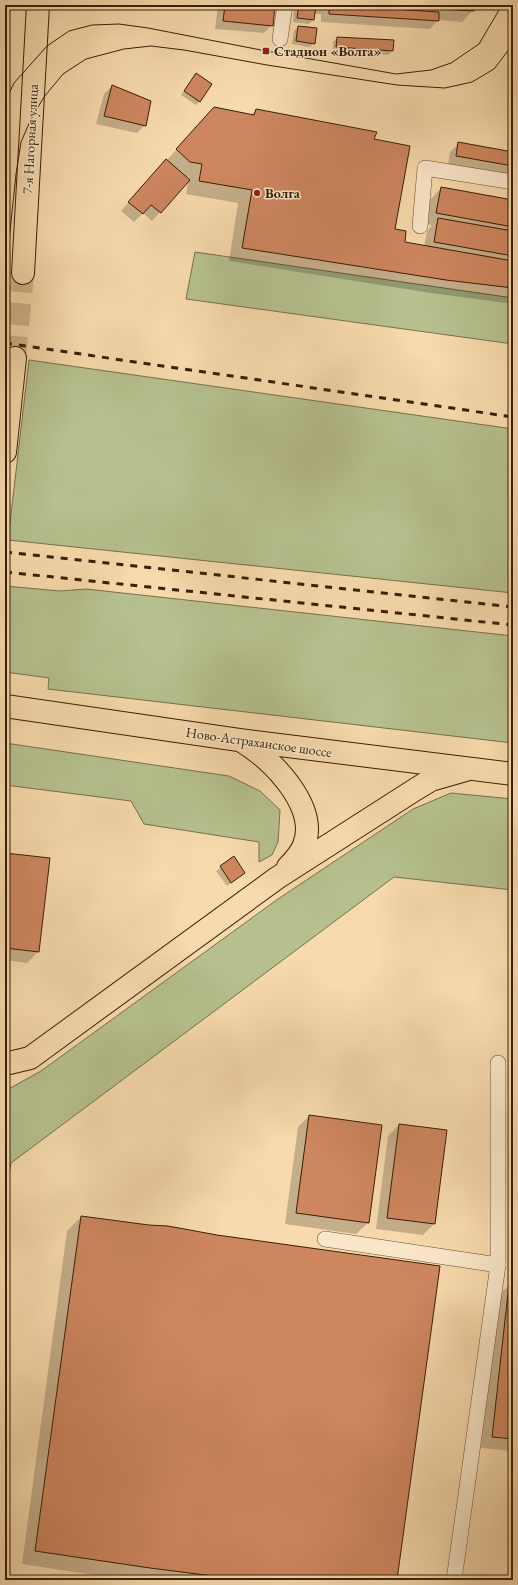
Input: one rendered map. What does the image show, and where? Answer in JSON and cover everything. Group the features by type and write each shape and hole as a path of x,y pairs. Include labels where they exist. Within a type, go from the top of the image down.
{"main road":[{"name":"7-я Нагорная улица","path":"23,273 38,5"},
{"path":"5,452 15,358"},
{"name":"Ново-Астраханское шоссе","path":"5,706 239,740 513,774"},
{"path":"239,740 254,749 276,768 291,787 306,817 307,831 304,845 294,861 277,878"},
{"path":"5,1064 30,1058 277,878 430,780 469,769"}],"lane":[{"path":"280,39 285,5"},
{"path":"420,226 424,168 513,182"},
{"path":"454,1580 498,1265 498,1063"},
{"path":"325,1239 498,1265"}],"green space":[{"path":"195,252 513,298 513,344 186,299"},
{"path":"29,360 513,429 513,593 8,540"},
{"path":"5,586 60,591 86,589 513,636 513,743 48,689 49,678 5,672"},
{"path":"5,743 229,776 260,791 280,810 278,842 272,855 259,862 259,842 144,824 131,801 5,785"},
{"path":"451,793 513,799 513,890 394,877 11,1163 5,1197 5,1091 41,1071 278,899 413,809"}],"building":[{"path":"225,5 275,5 273,26 223,21"},
{"path":"299,5 316,5 314,20 297,18"},
{"path":"329,5 439,12 439,21 329,14"},
{"path":"371,5 474,5 474,11"},
{"path":"298,26 317,28 315,44 296,41"},
{"path":"337,37 394,40 393,51 336,47"},
{"path":"196,73 212,84 200,102 184,91"},
{"path":"112,85 151,101 146,126 104,116"},
{"path":"214,107 254,115 256,109 377,132 374,139 410,146 395,229 406,231 405,242 513,261 513,288 446,280 242,248 252,190 199,181 202,164 190,162 176,149"},
{"path":"458,142 513,152 513,166 456,156"},
{"path":"166,159 190,180 161,213 151,205 143,214 128,202"},
{"path":"441,187 513,200 513,227 436,213"},
{"path":"438,218 513,231 513,256 434,242"},
{"path":"5,853 50,858 39,952 5,948"},
{"path":"234,856 245,873 231,883 220,866"},
{"path":"309,1115 382,1125 369,1223 296,1213"},
{"path":"399,1124 447,1130 435,1224 387,1218"},
{"path":"81,1216 168,1226 217,1235 440,1266 397,1580 245,1580 35,1551"},
{"path":"509,1284 513,1284 513,1439 492,1437"}],"tunnel":[{"path":"15,358 23,273"}],"tram line":[{"path":"5,102 14,83 47,46 69,31 92,25 119,24 148,28 396,74 431,70 451,63 479,44 502,5"},
{"path":"6,270 16,174 21,142 31,119 44,97 63,74 86,59 124,49 151,46 184,50 267,65 397,85 445,88 472,82 494,69 513,44"}],"railway":[{"path":"5,343 513,417"},
{"path":"5,552 513,607"},
{"path":"5,572 513,625"}],"place":[{"name":"Стадион «Волга»","path":"266,51"},
{"name":"Волга","path":"257,193"}]}
